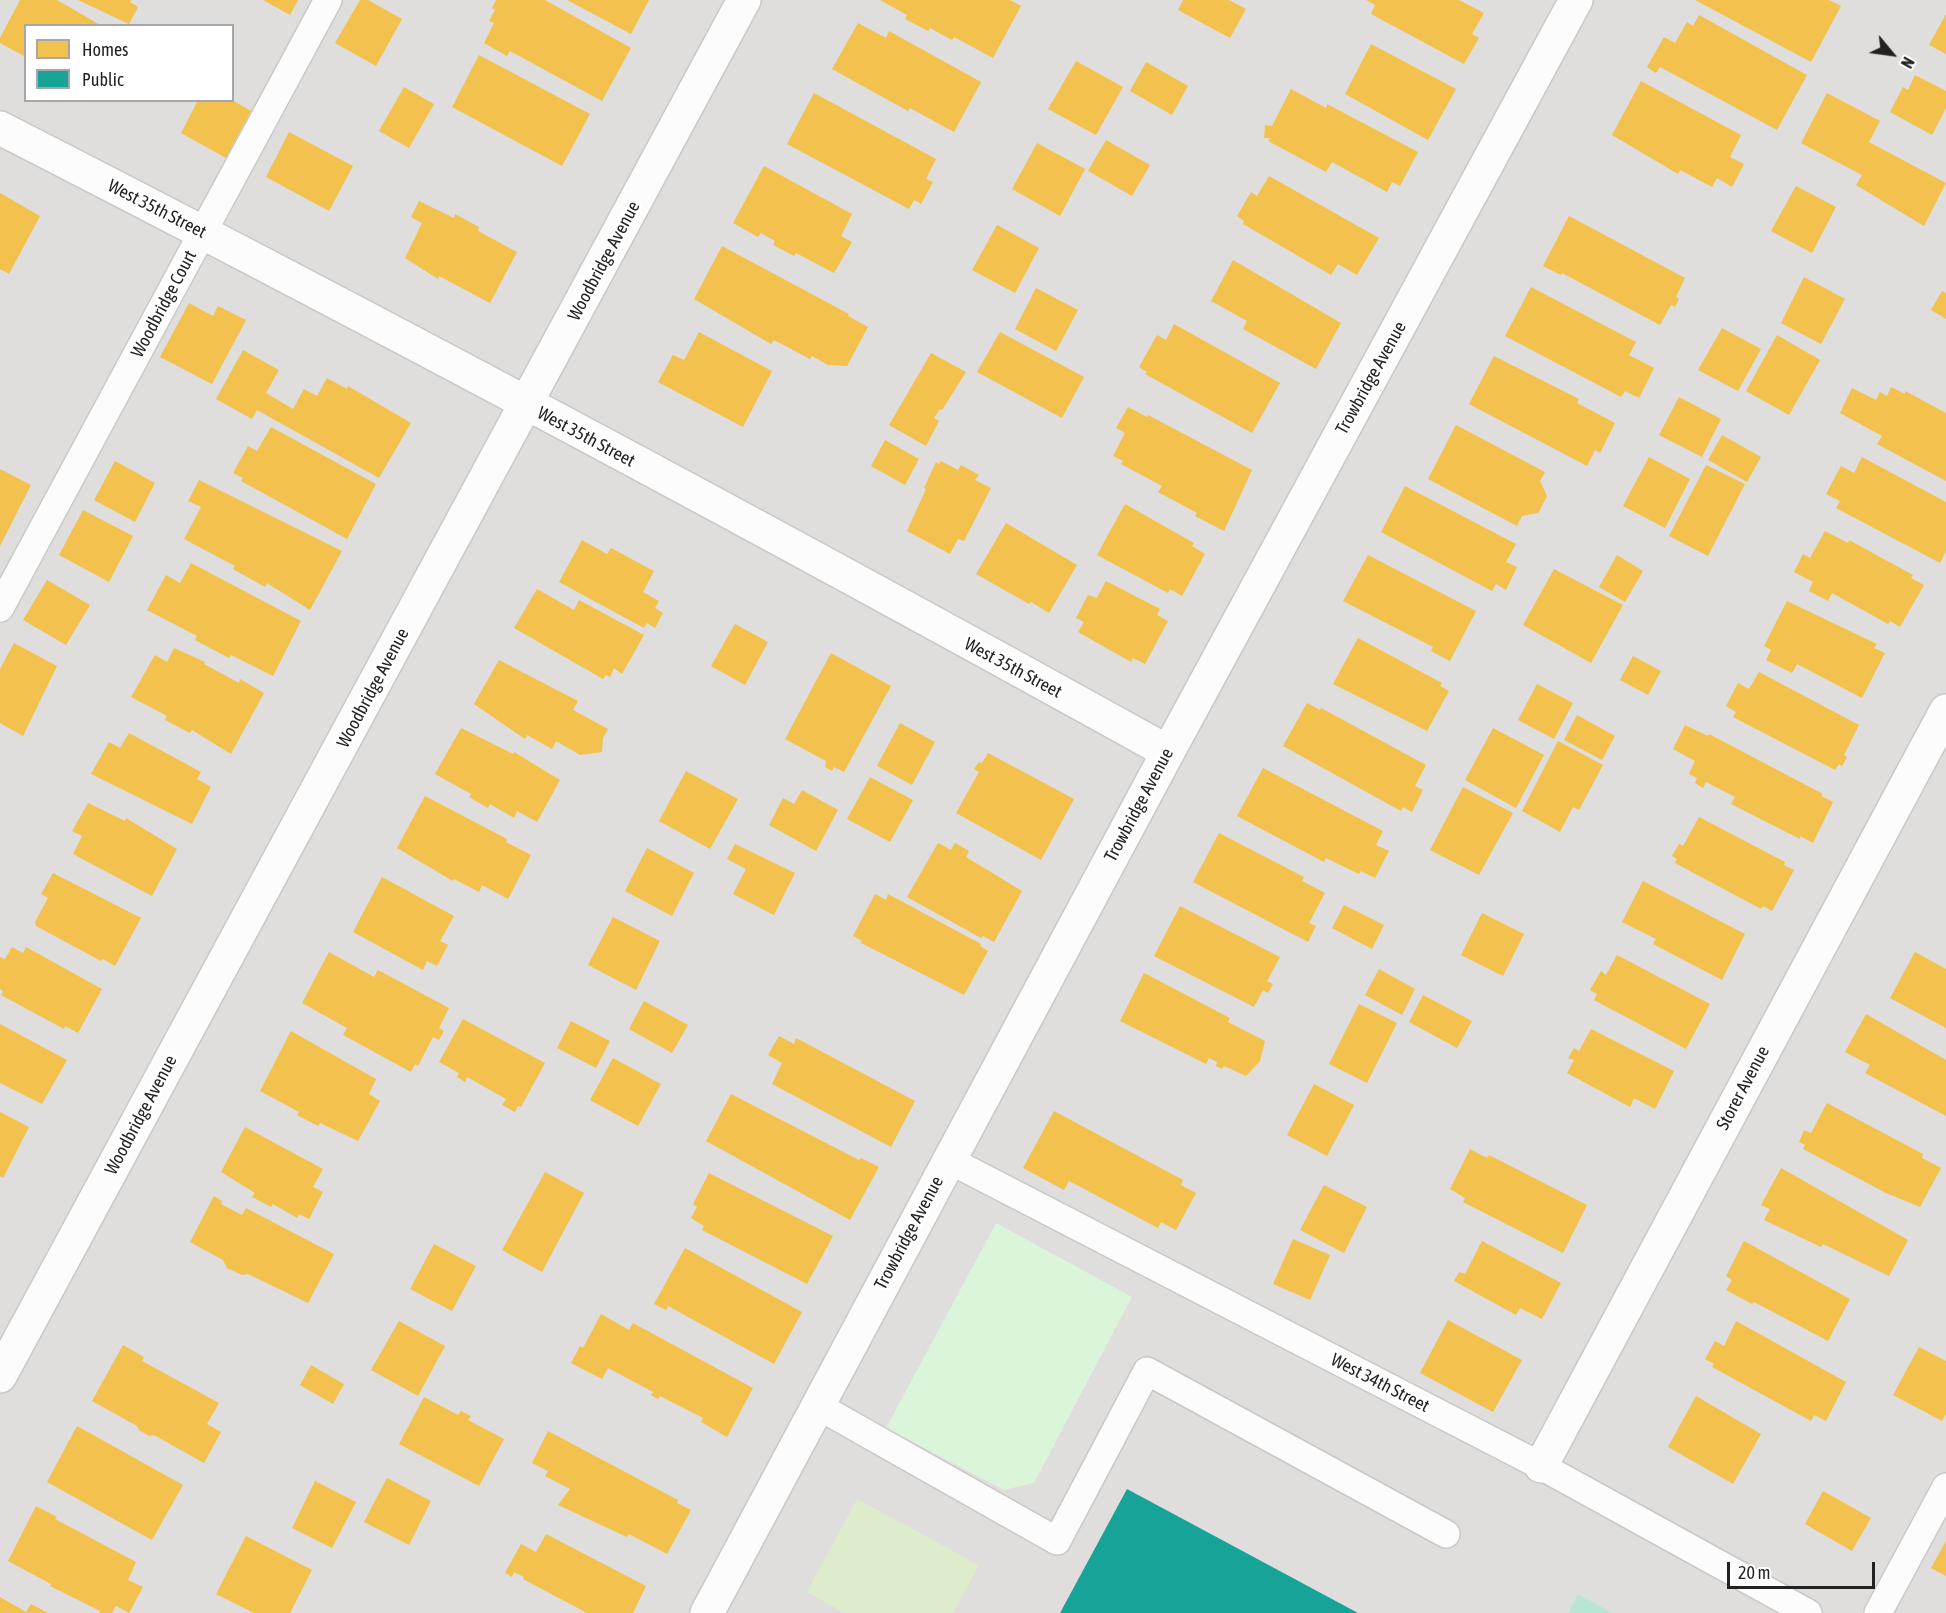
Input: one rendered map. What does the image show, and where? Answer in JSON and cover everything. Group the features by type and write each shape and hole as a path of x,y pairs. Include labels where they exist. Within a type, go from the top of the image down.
{"street":[{"name":"Woodbridge Avenue","path":"0,1376 744,0"},
{"name":"Trowbridge Avenue","path":"707,1613 1168,752 1576,0"},
{"name":"West 35th Street","path":"0,128 527,404 1168,752"},
{"name":"Storer Avenue","path":"1540,1466 1946,711"}],"lane":[{"name":"Woodbridge Court","path":"0,608 328,0"},
{"name":"West 34th Street","path":"949,1160 1540,1466 1808,1613"},
{"path":"818,1406 1056,1541 1147,1371 1446,1534"},
{"path":"1878,1613 1946,1487"}],"shaded area":[{"path":"0,0 1946,0 1946,1613 0,1613"}],"green space":[{"path":"996,1223 1132,1297 1034,1483 1004,1490 886,1428"},
{"path":"857,1499 979,1565 953,1613 845,1613 807,1592"},
{"path":"1578,1594 1612,1613 1568,1613"}],"building: Homes":[{"path":"20,0 57,0 99,24 24,24 24,56 0,43 0,38"},
{"path":"78,0 131,0 130,2 138,7 129,24"},
{"path":"263,0 298,0 290,15"},
{"path":"360,0 368,0 402,19 376,66 335,43"},
{"path":"496,0 545,0 631,48 602,101 510,51 507,56 484,43 494,23 489,21 495,10 492,8"},
{"path":"567,0 649,0 631,34"},
{"path":"880,0 1010,0 1021,6 993,58 954,37 952,40 930,28 928,31 905,19 907,15"},
{"path":"1183,0 1229,0 1246,9 1230,38 1178,10"},
{"path":"1366,0 1459,0 1484,13 1472,34 1479,38 1464,64 1371,14 1375,5"},
{"path":"1695,0 1829,0 1841,6 1811,62"},
{"path":"1946,14 1946,54 1929,45"},
{"path":"1699,15 1807,75 1777,130 1660,67 1656,73 1647,67 1664,37 1675,43 1687,22 1693,26"},
{"path":"858,23 886,38 889,31 981,82 954,132 910,108 908,111 832,69"},
{"path":"1371,44 1456,89 1428,140 1345,94"},
{"path":"479,55 590,114 562,166 452,107"},
{"path":"1076,61 1123,87 1096,135 1048,109"},
{"path":"1146,62 1188,86 1172,115 1130,91"},
{"path":"1915,75 1946,91 1946,108 1932,135 1890,112 1903,87 1908,90"},
{"path":"1641,81 1741,135 1730,157 1744,164 1732,187 1717,178 1712,187 1680,170 1678,174 1612,135"},
{"path":"404,87 434,104 409,148 379,131"},
{"path":"1291,89 1326,108 1327,104 1418,152 1400,186 1392,182 1387,192 1332,162 1326,172 1268,141 1270,138 1264,138 1265,125 1272,126"},
{"path":"814,93 936,159 926,179 933,182 921,204 914,200 909,209 787,144"},
{"path":"1827,93 1880,121 1869,142 1946,183 1924,226 1856,185 1862,175 1801,143"},
{"path":"234,101 251,111 226,158 181,133 197,102"},
{"path":"289,132 353,166 329,211 266,177"},
{"path":"1106,140 1150,165 1132,196 1088,171"},
{"path":"1037,143 1085,169 1060,216 1012,189"},
{"path":"764,166 852,214 841,236 852,242 834,273 796,253 794,256 773,245 775,241 761,233 758,237 733,223"},
{"path":"1269,176 1379,238 1357,275 1338,264 1331,275 1243,224 1244,221 1237,216 1251,192 1257,196"},
{"path":"1796,186 1836,207 1812,253 1771,231"},
{"path":"0,193 40,216 9,274 0,269"},
{"path":"419,201 454,218 455,214 479,227 478,231 517,252 490,303 439,276 438,279 405,258 422,223 411,217"},
{"path":"1569,216 1685,278 1676,297 1679,299 1675,307 1671,305 1660,325 1562,273 1561,275 1543,266"},
{"path":"997,225 1039,248 1015,293 972,270"},
{"path":"722,246 849,314 848,316 868,327 847,366 828,365 812,356 810,359 774,340 771,344 694,299"},
{"path":"1233,260 1341,323 1316,369 1243,329 1247,321 1211,301"},
{"path":"1804,277 1845,299 1821,344 1781,323"},
{"path":"1531,287 1636,342 1629,355 1654,368 1639,398 1625,391 1621,397 1505,336"},
{"path":"1036,288 1078,310 1056,351 1015,329"},
{"path":"1942,291 1946,293 1946,319 1931,310"},
{"path":"189,303 213,316 218,306 246,320 212,384 160,357"},
{"path":"1174,324 1280,383 1252,433 1145,374 1147,372 1139,367 1157,335 1166,340"},
{"path":"1722,328 1761,349 1738,391 1698,370"},
{"path":"699,332 772,371 743,427 658,382 673,355 684,360"},
{"path":"1000,332 1084,377 1062,418 977,372"},
{"path":"1777,335 1820,360 1789,415 1746,391"},
{"path":"243,350 279,370 266,393 293,409 304,389 317,396 327,378 347,389 348,386 411,423 379,478 257,410 252,419 216,399"},
{"path":"931,353 966,372 942,410 940,409 934,418 939,421 926,446 889,425"},
{"path":"1494,356 1579,399 1577,403 1615,423 1600,453 1595,450 1587,466 1469,404"},
{"path":"1891,387 1905,394 1905,391 1946,413 1946,481 1877,444 1882,436 1840,413 1852,388 1876,400 1880,392 1887,396"},
{"path":"1679,397 1721,419 1702,457 1659,435"},
{"path":"1128,407 1147,417 1148,415 1252,470 1224,531 1195,516 1197,513 1158,492 1162,486 1121,464 1123,461 1113,456 1125,433 1116,428"},
{"path":"1456,425 1545,472 1540,481 1547,496 1538,513 1522,516 1517,526 1428,479"},
{"path":"271,427 376,484 347,539 241,481 243,478 233,473 248,446 257,451"},
{"path":"1722,435 1761,457 1747,482 1708,460"},
{"path":"885,440 919,459 905,485 871,466"},
{"path":"1649,457 1690,479 1665,528 1623,506"},
{"path":"1862,457 1946,502 1946,551 1940,563 1836,508 1840,501 1826,494 1841,466 1854,473"},
{"path":"115,461 155,483 135,522 94,500"},
{"path":"941,461 958,470 961,465 979,475 975,480 991,488 964,541 958,539 950,554 907,531 936,462 939,464"},
{"path":"1706,465 1745,484 1708,556 1669,536"},
{"path":"0,469 31,485 0,546"},
{"path":"199,480 342,551 310,610 267,583 265,587 233,569 235,566 184,539 201,507 188,501"},
{"path":"1405,486 1516,544 1506,562 1517,567 1506,590 1496,584 1492,591 1381,532"},
{"path":"1125,504 1194,543 1192,546 1205,554 1182,596 1170,589 1168,593 1097,555"},
{"path":"83,510 133,536 109,582 59,555"},
{"path":"1006,523 1077,565 1049,613 976,574"},
{"path":"1825,531 1848,543 1849,540 1913,575 1911,578 1924,585 1900,627 1890,621 1888,624 1832,593 1828,601 1809,591 1813,582 1794,572 1803,554 1810,558"},
{"path":"582,540 607,554 611,548 654,571 643,592 659,601 655,608 663,613 655,628 647,623 644,628 559,582"},
{"path":"1368,555 1476,611 1450,661 1431,651 1433,647 1343,601"},
{"path":"1617,555 1643,571 1625,602 1599,587"},
{"path":"191,563 301,621 273,676 231,655 229,658 195,640 197,636 147,610 166,575 180,583"},
{"path":"1554,569 1623,605 1591,663 1523,625"},
{"path":"47,580 90,605 66,645 23,620"},
{"path":"1106,581 1160,609 1157,615 1168,621 1145,664 1133,658 1131,662 1078,632 1084,622 1076,618 1088,595 1097,598"},
{"path":"537,589 574,610 579,600 644,635 622,674 614,668 610,677 606,675 603,679 514,628"},
{"path":"1787,601 1877,644 1874,648 1885,653 1862,698 1797,664 1792,673 1766,660 1771,650 1764,646"},
{"path":"735,624 768,642 745,685 711,666"},
{"path":"1358,638 1442,683 1440,686 1449,691 1427,731 1333,684"},
{"path":"14,643 57,666 23,736 0,723 0,669"},
{"path":"174,648 205,662 204,664 239,683 240,679 264,693 231,754 192,730 190,733 165,720 167,716 131,697 155,655 167,662"},
{"path":"831,653 891,686 844,772 834,767 832,771 825,767 826,761 785,739"},
{"path":"1633,656 1661,671 1648,695 1620,680"},
{"path":"499,660 578,701 573,710 608,729 603,738 602,752 580,755 556,741 552,749 527,735 525,739 474,704"},
{"path":"1759,672 1859,725 1844,755 1847,757 1842,766 1839,764 1835,770 1733,717 1736,712 1726,706 1738,683 1749,689"},
{"path":"1537,684 1573,703 1554,739 1518,720"},
{"path":"1307,703 1320,710 1321,708 1426,765 1415,786 1423,790 1412,812 1403,807 1401,811 1283,746"},
{"path":"1577,715 1615,736 1602,760 1564,740"},
{"path":"900,723 935,742 912,785 877,766"},
{"path":"1685,725 1708,736 1709,734 1823,794 1821,796 1833,802 1813,843 1800,836 1800,839 1731,804 1735,797 1706,782 1703,788 1695,783 1697,778 1689,774 1695,761 1673,749"},
{"path":"461,728 513,754 514,752 560,780 537,822 517,811 514,818 490,804 488,808 469,797 471,794 435,774"},
{"path":"1493,728 1544,755 1516,808 1465,780"},
{"path":"129,733 201,772 197,779 211,787 192,824 91,774 109,742 120,748"},
{"path":"1558,741 1603,765 1579,810 1573,807 1560,832 1522,811"},
{"path":"988,753 1074,799 1041,860 956,813 979,772 974,769 979,762 982,763"},
{"path":"1263,768 1383,831 1376,845 1389,851 1375,878 1361,871 1359,874 1326,858 1324,862 1237,816"},
{"path":"686,771 738,799 710,849 659,821"},
{"path":"870,777 913,800 890,842 847,819"},
{"path":"1463,787 1513,813 1479,875 1430,850"},
{"path":"802,790 838,810 816,851 769,825 783,798 794,804"},
{"path":"425,796 507,839 506,842 531,855 508,899 482,885 479,892 454,879 453,881 397,848"},
{"path":"88,803 125,821 126,818 177,849 152,896 73,854 82,836 72,831"},
{"path":"1699,817 1785,862 1784,865 1794,870 1772,911 1763,906 1761,909 1675,863 1677,859 1672,856 1679,844 1683,846"},
{"path":"1219,833 1304,877 1302,881 1325,893 1309,923 1316,926 1308,942 1193,882"},
{"path":"938,843 951,850 955,843 969,851 966,857 1022,891 994,942 983,936 981,938 907,897"},
{"path":"735,844 795,873 774,915 733,894 746,869 727,859"},
{"path":"647,848 694,873 672,916 625,891"},
{"path":"53,873 141,918 115,966 103,959 101,961 36,926 35,922 48,898 41,894"},
{"path":"382,877 454,916 440,941 448,945 437,966 427,961 423,970 353,932"},
{"path":"1643,881 1745,934 1722,980 1653,944 1656,939 1622,922"},
{"path":"875,894 886,900 888,894 981,944 980,946 988,951 964,995 861,943 862,941 853,936"},
{"path":"1344,905 1384,925 1372,949 1332,928"},
{"path":"1180,906 1280,957 1267,981 1273,984 1268,993 1263,990 1254,1007 1154,956"},
{"path":"1482,913 1524,934 1503,976 1461,955"},
{"path":"613,917 660,941 636,990 588,965"},
{"path":"12,947 23,953 26,947 102,989 78,1033 65,1026 64,1029 1,995 3,991 0,989 0,957 5,959"},
{"path":"329,952 374,977 378,970 449,1008 439,1028 444,1031 439,1040 433,1037 418,1066 415,1064 411,1072 343,1035 347,1028 302,1003"},
{"path":"1915,952 1946,969 1946,1028 1890,998"},
{"path":"1617,955 1710,1004 1686,1049 1594,1000 1597,994 1590,990 1601,971 1606,975"},
{"path":"1379,969 1415,989 1402,1015 1365,995"},
{"path":"1144,973 1230,1018 1228,1022 1265,1041 1260,1061 1246,1076 1224,1066 1222,1069 1216,1066 1217,1062 1209,1058 1206,1064 1120,1021"},
{"path":"1423,995 1472,1021 1457,1048 1409,1022"},
{"path":"644,1001 688,1025 672,1053 629,1029"},
{"path":"1359,1004 1397,1023 1367,1083 1329,1064"},
{"path":"1866,1014 1946,1060 1946,1116 1865,1073 1870,1065 1845,1052"},
{"path":"463,1019 545,1063 521,1107 518,1106 515,1112 502,1105 506,1099 467,1077 465,1082 457,1077 459,1073 439,1062"},
{"path":"571,1021 610,1041 596,1068 557,1048"},
{"path":"0,1024 67,1060 42,1104 0,1083"},
{"path":"1591,1029 1674,1071 1655,1109 1634,1098 1630,1107 1567,1073 1574,1060 1568,1058 1574,1048 1579,1051"},
{"path":"291,1031 376,1079 369,1094 380,1101 358,1141 320,1123 318,1126 297,1115 299,1112 260,1091"},
{"path":"779,1036 794,1044 796,1038 915,1101 891,1147 772,1084 782,1063 768,1055"},
{"path":"613,1058 661,1084 638,1126 590,1100"},
{"path":"1314,1084 1354,1105 1327,1156 1287,1135"},
{"path":"731,1094 859,1160 861,1158 879,1167 850,1220 706,1141"},
{"path":"1827,1103 1923,1154 1922,1158 1941,1168 1920,1207 1886,1193 1803,1149 1805,1145 1799,1142 1804,1130 1811,1133"},
{"path":"1054,1111 1183,1180 1181,1185 1196,1193 1176,1230 1161,1222 1158,1228 1069,1181 1064,1190 1023,1168"},
{"path":"0,1112 29,1127 3,1178 0,1176"},
{"path":"245,1127 323,1169 313,1187 323,1192 309,1219 299,1214 297,1218 273,1204 271,1207 252,1197 255,1193 221,1172"},
{"path":"1470,1149 1487,1158 1489,1155 1587,1205 1563,1253 1463,1202 1465,1198 1450,1189"},
{"path":"1781,1168 1908,1240 1889,1276 1823,1244 1821,1247 1764,1220 1770,1209 1761,1205"},
{"path":"545,1172 584,1193 542,1272 502,1250"},
{"path":"709,1173 833,1236 807,1284 702,1230 704,1226 691,1218 697,1207 693,1204"},
{"path":"1324,1185 1367,1207 1344,1253 1300,1230"},
{"path":"214,1196 222,1201 221,1204 242,1215 246,1208 334,1254 308,1303 248,1274 242,1275 227,1268 223,1260 190,1242"},
{"path":"1293,1239 1330,1255 1310,1300 1273,1284"},
{"path":"1482,1241 1561,1283 1542,1319 1520,1308 1516,1315 1454,1281 1459,1272 1465,1274"},
{"path":"1744,1241 1850,1299 1828,1341 1726,1290 1732,1280 1726,1276"},
{"path":"434,1244 476,1266 452,1311 410,1289"},
{"path":"685,1248 802,1312 774,1364 668,1306 666,1310 654,1304"},
{"path":"601,1314 629,1330 633,1323 753,1388 727,1437 701,1422 703,1418 660,1396 658,1399 651,1395 653,1392 608,1368 602,1379 571,1363 580,1346 583,1348"},
{"path":"1448,1320 1522,1360 1493,1412 1420,1373"},
{"path":"399,1321 445,1346 418,1396 371,1370"},
{"path":"1736,1321 1846,1382 1826,1421 1814,1415 1811,1421 1712,1367 1714,1364 1705,1359 1715,1341 1724,1346"},
{"path":"123,1345 144,1357 142,1361 219,1403 207,1424 221,1432 204,1463 154,1435 149,1436 137,1426 92,1401"},
{"path":"1919,1347 1946,1361 1946,1414 1942,1421 1893,1395"},
{"path":"311,1365 344,1384 333,1404 300,1385"},
{"path":"1696,1396 1761,1434 1733,1484 1668,1447"},
{"path":"424,1397 458,1415 461,1411 471,1416 468,1420 504,1439 479,1486 399,1444"},
{"path":"77,1426 183,1485 152,1540 47,1482"},
{"path":"548,1431 678,1500 677,1503 691,1510 667,1554 629,1534 627,1537 558,1505 570,1489 545,1476 548,1471 532,1463"},
{"path":"387,1478 431,1501 409,1545 364,1522"},
{"path":"315,1481 356,1502 332,1548 292,1528"},
{"path":"1823,1491 1871,1518 1852,1551 1805,1524"},
{"path":"36,1506 57,1517 55,1519 136,1562 128,1580 143,1587 129,1613 116,1606 112,1613 99,1613 100,1611 50,1586 51,1584 8,1561"},
{"path":"546,1534 646,1586 633,1613 587,1613 514,1572 512,1577 505,1573 521,1544 536,1552"},
{"path":"246,1536 312,1570 290,1613 254,1613 216,1594"},
{"path":"1946,1541 1946,1576 1931,1568"},
{"path":"0,1597 26,1612 31,1604 48,1613 0,1613"}],"building: Public":[{"path":"1127,1489 1358,1613 1060,1613"}]}
